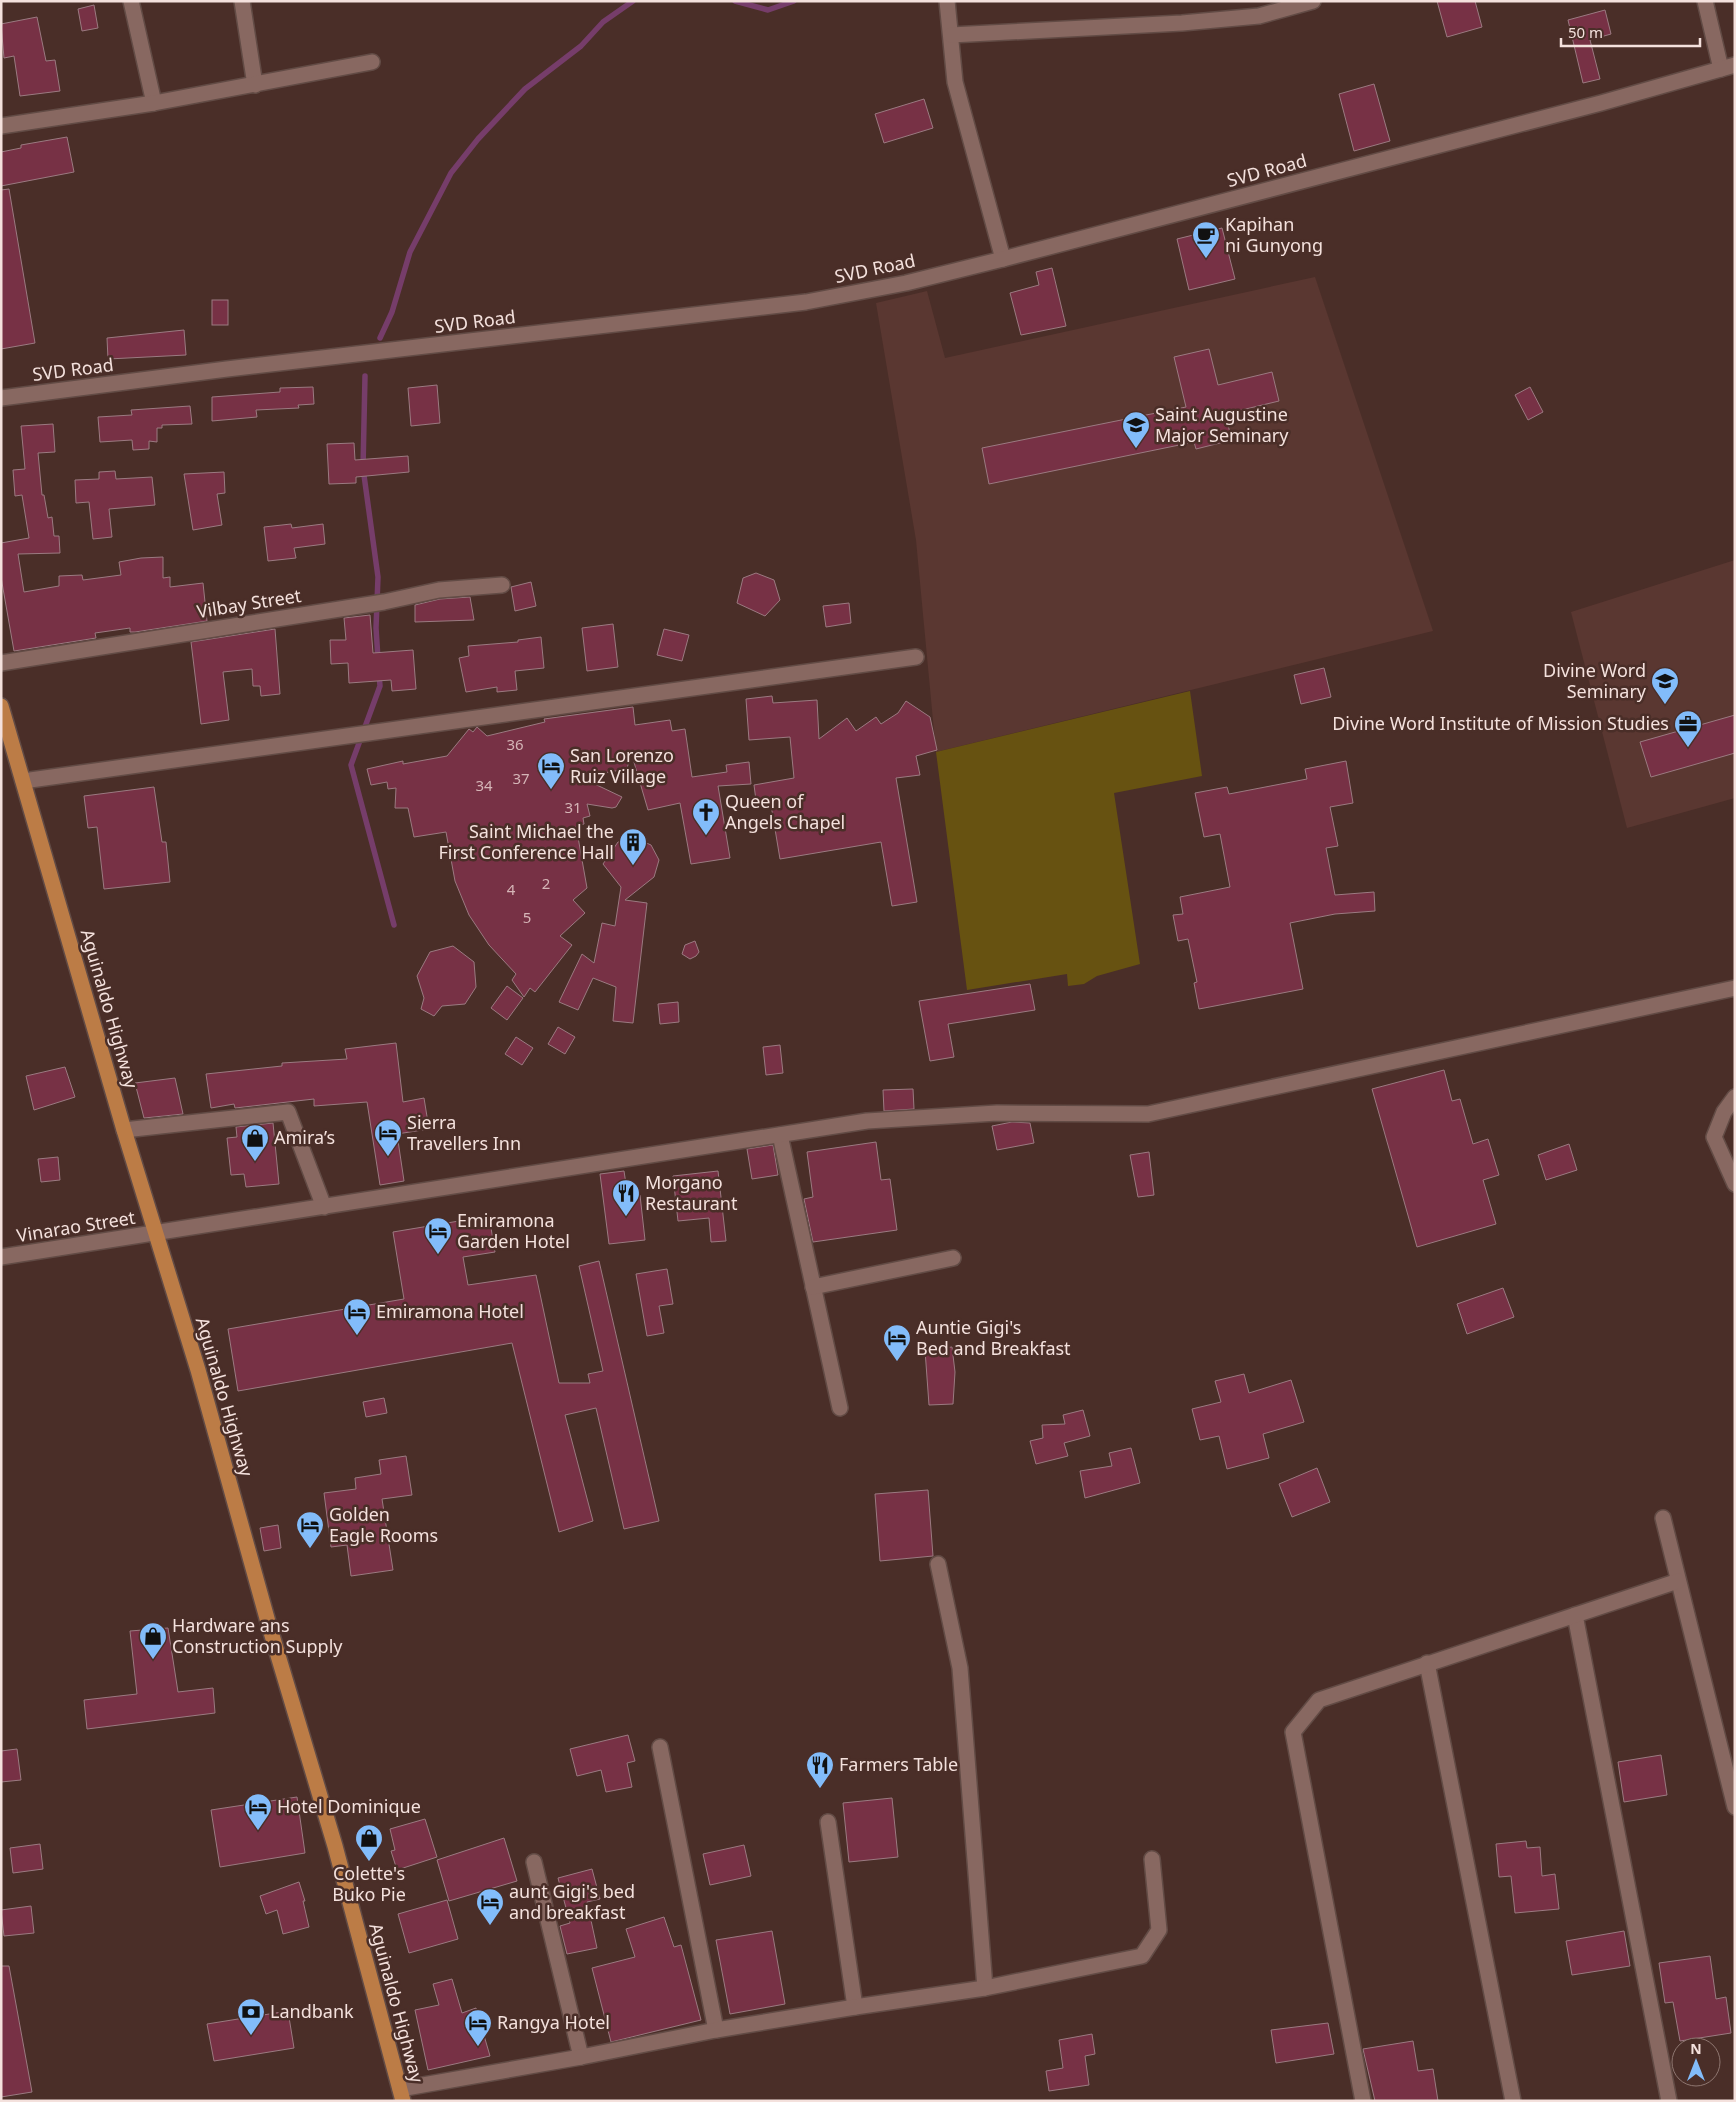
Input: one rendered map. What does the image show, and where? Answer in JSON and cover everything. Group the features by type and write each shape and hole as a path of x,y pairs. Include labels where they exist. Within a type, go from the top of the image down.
{"main road":[{"name":"Aguinaldo Highway","path":"1,706 124,1130 198,1370 268,1622 335,1846 401,2095"}],"street":[{"path":"131,1 154,103"},
{"path":"242,1 255,85"},
{"path":"947,1 955,82 1003,259"},
{"path":"951,35 1182,23 1259,16 1313,1"},
{"path":"1705,1 1728,67"},
{"path":"1,126 154,103 372,62"},
{"name":"SVD Road","path":"1,398 227,369 806,302 906,283 1601,103 1728,67"},
{"name":"Vilbay Street","path":"1,663 384,602 439,590 502,585"},
{"path":"24,780 916,657"},
{"name":"Vinarao Street","path":"1,1257 867,1121 997,1113 1148,1114 1735,988"},
{"path":"1735,1097 1724,1112 1714,1137 1735,1184"},
{"path":"124,1130 288,1112 324,1207"},
{"path":"780,1135 840,1408"},
{"path":"813,1287 953,1258"},
{"path":"1663,1518 1735,1807"},
{"path":"938,1564 960,1668 985,1988"},
{"path":"1363,2101 1293,1732 1319,1700 1678,1580"},
{"path":"1575,1615 1669,2101"},
{"path":"1427,1663 1513,2101"},
{"path":"660,1747 716,2030"},
{"path":"828,1822 855,2007"},
{"path":"401,2095 716,2030 985,1988 1142,1956 1159,1930 1152,1859"},
{"path":"534,1862 581,2057"}],"shaded area":[{"name":"Saint Augustine Major Seminary","path":"1315,277 1433,631 936,752 916,540 876,303 927,291 945,358"},
{"name":"Divine Word Seminary","path":"1735,560 1735,798 1627,828 1571,612"},
{"path":"1190,691 1202,776 1114,793 1140,964 1097,976 1084,984 1068,986 1067,974 967,990 936,752"}],"building":[{"path":"1437,1 1475,1 1482,27 1447,37"},
{"path":"94,5 98,28 82,31 78,9"},
{"path":"1605,10 1611,34 1590,40 1600,79 1583,83 1568,20"},
{"path":"37,17 46,61 55,60 60,91 20,96 14,56 4,58 1,24"},
{"path":"1374,84 1390,141 1354,151 1339,94"},
{"path":"924,99 933,128 884,143 875,114"},
{"path":"67,137 74,172 1,186 1,152 21,148 21,145"},
{"path":"9,189 35,343 1,349 1,190"},
{"name":"Kapihan ni Gunyong","path":"1222,228 1235,279 1189,290 1177,239"},
{"path":"1052,268 1066,326 1021,335 1010,293 1039,285 1036,272"},
{"path":"212,300 228,300 228,325 212,325"},
{"path":"184,330 186,355 108,359 107,338"},
{"path":"1209,349 1218,385 1272,372 1279,401 1225,414 1232,440 1196,449 1194,442 989,484 982,448 1186,407 1174,357"},
{"path":"437,385 440,423 411,426 408,388"},
{"path":"313,387 314,404 298,405 299,408 256,410 257,417 212,421 212,397 280,392 280,388"},
{"path":"1530,387 1543,412 1528,420 1515,395"},
{"path":"190,406 192,424 162,425 162,428 157,428 157,442 149,441 149,449 133,450 132,440 100,442 98,417 132,415 131,410"},
{"path":"53,424 55,452 38,453 42,495 44,495 48,518 52,517 54,536 59,536 60,553 18,554 24,592 59,586 59,576 82,575 83,580 121,575 119,562 163,557 163,578 170,577 170,587 203,583 207,621 135,632 130,632 130,628 95,633 96,638 14,651 1,577 1,543 29,538 22,495 15,496 13,470 25,469 21,426"},
{"path":"354,443 355,460 408,456 409,472 356,477 356,483 329,484 327,444"},
{"path":"115,471 116,479 152,477 155,505 109,509 112,537 93,539 89,502 76,503 75,480 99,479 99,472"},
{"path":"224,472 225,493 217,494 222,525 193,530 184,474"},
{"path":"291,524 292,528 323,524 325,544 294,548 296,558 268,561 264,527"},
{"path":"756,573 774,580 780,600 765,616 737,603 743,578"},
{"path":"531,582 536,606 515,611 511,587"},
{"path":"470,597 474,620 415,622 415,605 440,599"},
{"path":"849,603 851,623 826,627 823,606"},
{"path":"370,615 373,653 413,650 416,689 392,691 391,680 349,683 348,663 331,664 330,640 346,640 344,618"},
{"path":"613,624 618,667 587,671 582,628"},
{"path":"275,629 280,694 261,696 260,686 253,686 252,669 223,672 229,720 201,724 191,642"},
{"path":"664,629 689,635 682,661 657,655"},
{"path":"541,637 544,668 515,671 517,690 497,692 497,687 466,692 459,658 469,656 468,646 518,642 518,640"},
{"path":"1324,668 1331,697 1301,704 1294,675"},
{"path":"772,696 773,703 817,700 819,739 847,718 856,731 876,717 881,724 898,713 906,701 930,717 937,750 916,756 920,775 896,778 917,902 892,906 881,842 780,859 771,805 757,808 754,785 794,778 790,737 749,740 746,699"},
{"path":"633,707 635,725 670,720 672,731 685,729 692,777 727,772 726,765 749,762 751,784 718,786 730,858 691,864 680,803 648,810 631,752 627,769 580,777 622,797 616,807 612,808 587,804 590,816 583,818 584,824 576,826 587,888 573,900 585,913 560,936 572,945 535,992 530,988 524,997 512,980 516,974 489,945 469,915 455,881 446,832 414,837 408,808 395,808 396,788 388,789 387,782 371,785 367,769 403,761 403,764 447,756 469,729 473,732 477,727 487,736 545,722 544,719"},
{"name":"Divine Word Institute of Mission Studies","path":"1735,715 1735,753 1651,777 1640,742"},
{"path":"1346,761 1353,803 1330,807 1338,846 1326,848 1335,895 1374,892 1375,911 1335,914 1290,923 1303,989 1199,1009 1194,983 1197,982 1188,939 1178,941 1173,915 1183,914 1180,897 1230,887 1220,834 1204,837 1195,793 1227,787 1229,794 1307,779 1305,769"},
{"path":"154,787 162,842 166,842 170,882 104,889 97,827 88,828 84,796"},
{"path":"635,838 651,845 659,860 654,877 625,900 647,903 633,1023 613,1021 616,987 593,978 578,1010 559,1002 582,954 594,963 602,923 615,926 621,887 603,864 618,842"},
{"path":"695,941 699,952 690,959 682,954 685,945"},
{"path":"453,946 474,962 476,987 465,1004 442,1006 434,1016 421,1009 424,998 417,976 430,952"},
{"path":"1030,984 1035,1010 948,1024 954,1057 930,1061 919,1001"},
{"path":"507,986 523,998 507,1020 491,1008"},
{"path":"678,1002 679,1022 660,1024 658,1004"},
{"path":"558,1027 575,1037 565,1054 548,1044"},
{"path":"516,1037 533,1048 522,1065 505,1054"},
{"path":"396,1043 403,1102 424,1098 429,1129 397,1134 404,1181 380,1185 367,1102 314,1106 314,1099 235,1108 234,1104 211,1108 206,1074 282,1066 282,1063 347,1059 345,1049"},
{"path":"780,1045 783,1073 766,1075 763,1047"},
{"path":"65,1067 75,1097 34,1110 26,1076"},
{"path":"1444,1070 1452,1101 1460,1099 1473,1144 1488,1139 1499,1175 1483,1180 1496,1224 1417,1247 1372,1089"},
{"path":"175,1078 183,1114 144,1118 135,1083"},
{"path":"913,1089 914,1109 884,1111 883,1090"},
{"path":"1012,1122 1030,1123 1034,1143 997,1150 992,1126"},
{"path":"273,1123 279,1184 246,1187 244,1174 231,1175 227,1138 237,1137 236,1127"},
{"path":"876,1142 881,1180 890,1179 897,1230 813,1242 804,1199 813,1197 807,1152"},
{"path":"1569,1144 1577,1170 1546,1180 1538,1155"},
{"path":"773,1145 778,1175 752,1179 747,1149"},
{"path":"1149,1152 1154,1195 1138,1197 1130,1155"},
{"path":"58,1157 60,1180 41,1182 38,1159"},
{"path":"624,1171 628,1197 640,1195 645,1240 609,1244 600,1174"},
{"path":"718,1171 726,1241 711,1242 709,1218 678,1221 673,1176"},
{"path":"489,1216 495,1252 463,1257 468,1285 536,1275 559,1383 590,1383 588,1374 603,1371 579,1266 599,1261 659,1521 624,1529 596,1408 565,1415 593,1521 559,1532 512,1343 238,1391 228,1329 404,1299 393,1232"},
{"path":"667,1269 673,1304 659,1306 664,1333 647,1336 636,1274"},
{"path":"1503,1288 1514,1317 1467,1334 1457,1304"},
{"path":"952,1347 955,1372 953,1404 929,1405 925,1350"},
{"path":"1244,1374 1249,1393 1291,1380 1304,1422 1263,1434 1269,1458 1227,1469 1219,1436 1200,1440 1192,1409 1221,1402 1215,1381"},
{"path":"384,1398 387,1413 366,1417 363,1402"},
{"path":"1083,1410 1090,1436 1064,1443 1068,1456 1036,1464 1030,1441 1043,1438 1042,1425 1065,1424 1063,1415"},
{"path":"1131,1448 1140,1483 1085,1498 1080,1471 1112,1466 1109,1453"},
{"path":"406,1456 412,1495 382,1499 393,1570 351,1576 347,1545 331,1547 324,1493 356,1489 355,1478 381,1474 379,1460"},
{"path":"1317,1468 1330,1502 1292,1517 1279,1484"},
{"path":"928,1490 933,1556 880,1561 875,1494"},
{"path":"278,1525 281,1548 264,1551 260,1528"},
{"name":"Hardware ans Construction Supply","path":"168,1628 178,1692 213,1688 215,1713 87,1729 84,1700 137,1694 130,1631"},
{"path":"628,1735 635,1761 627,1763 632,1787 606,1792 601,1770 577,1776 570,1749"},
{"path":"17,1749 21,1780 1,1782 1,1751"},
{"path":"1661,1755 1667,1795 1624,1802 1618,1762"},
{"name":"Hotel Dominique","path":"297,1797 305,1853 220,1867 211,1810"},
{"path":"892,1798 898,1857 849,1862 843,1803"},
{"path":"425,1819 437,1857 397,1870 391,1851 395,1850 390,1829"},
{"path":"504,1838 517,1881 449,1901 437,1860"},
{"path":"1526,1841 1527,1848 1540,1847 1542,1876 1555,1874 1559,1909 1515,1913 1511,1876 1499,1877 1496,1844"},
{"path":"40,1844 43,1869 13,1873 10,1848"},
{"path":"744,1845 751,1876 710,1885 703,1854"},
{"path":"592,1869 600,1899 587,1902 597,1948 567,1954 560,1926 570,1923 558,1878"},
{"path":"299,1882 305,1901 303,1901 309,1927 283,1934 277,1910 266,1914 260,1896"},
{"path":"447,1900 458,1939 409,1953 398,1914"},
{"path":"31,1906 34,1933 4,1936 1,1910"},
{"path":"664,1917 674,1947 681,1945 701,2020 611,2042 592,1968 635,1957 626,1929"},
{"path":"772,1931 785,2004 730,2014 716,1940"},
{"path":"1624,1931 1630,1966 1572,1975 1566,1941"},
{"path":"1710,1956 1716,1999 1726,1997 1731,2033 1706,2037 1679,2037 1673,2002 1665,2003 1659,1963"},
{"path":"1,1966 9,1966 32,2092 1,2097"},
{"path":"452,1979 462,2013 476,2008 490,2056 428,2070 415,2010 439,2005 433,1984"},
{"name":"Landbank","path":"288,2011 294,2048 214,2061 207,2024"},
{"path":"1328,2023 1334,2054 1276,2063 1271,2030"},
{"path":"1092,2034 1095,2054 1085,2056 1089,2085 1049,2091 1046,2071 1063,2068 1059,2040"},
{"path":"1413,2041 1418,2071 1433,2069 1438,2101 1375,2101 1363,2049"}],"waterway":[{"path":"380,338 392,312 410,252 451,173 478,139 525,89 581,46 603,22 633,1"},
{"path":"735,1 768,10 794,1"},
{"path":"365,376 363,468 378,577 376,628 378,659"},
{"path":"379,674 380,686 351,765 394,925"}],"place":[{"name":"Kapihan ni Gunyong","path":"1206,259"},
{"name":"Saint Augustine Major Seminary","path":"1136,449"},
{"name":"Divine Word Seminary","path":"1665,705"},
{"name":"Divine Word Institute of Mission Studies","path":"1688,748"},
{"name":"San Lorenzo Ruiz Village","path":"551,790"},
{"name":"Queen of Angels Chapel","path":"706,836"},
{"name":"Saint Michael the First Conference Hall","path":"633,866"},
{"name":"Sierra Travellers Inn","path":"388,1157"},
{"name":"Amira’s","path":"255,1162"},
{"name":"Morgano Restaurant","path":"626,1217"},
{"name":"Emiramona Garden Hotel","path":"438,1255"},
{"name":"Emiramona Hotel","path":"357,1336"},
{"name":"Auntie Gigi's Bed and Breakfast","path":"897,1362"},
{"name":"Golden Eagle Rooms","path":"310,1549"},
{"name":"Hardware ans Construction Supply","path":"153,1660"},
{"name":"Farmers Table","path":"820,1789"},
{"name":"Hotel Dominique","path":"258,1831"},
{"name":"Colette's Buko Pie","path":"369,1862"},
{"name":"aunt Gigi's bed and breakfast","path":"490,1926"},
{"name":"Landbank","path":"251,2036"},
{"name":"Rangya Hotel","path":"478,2047"}]}
